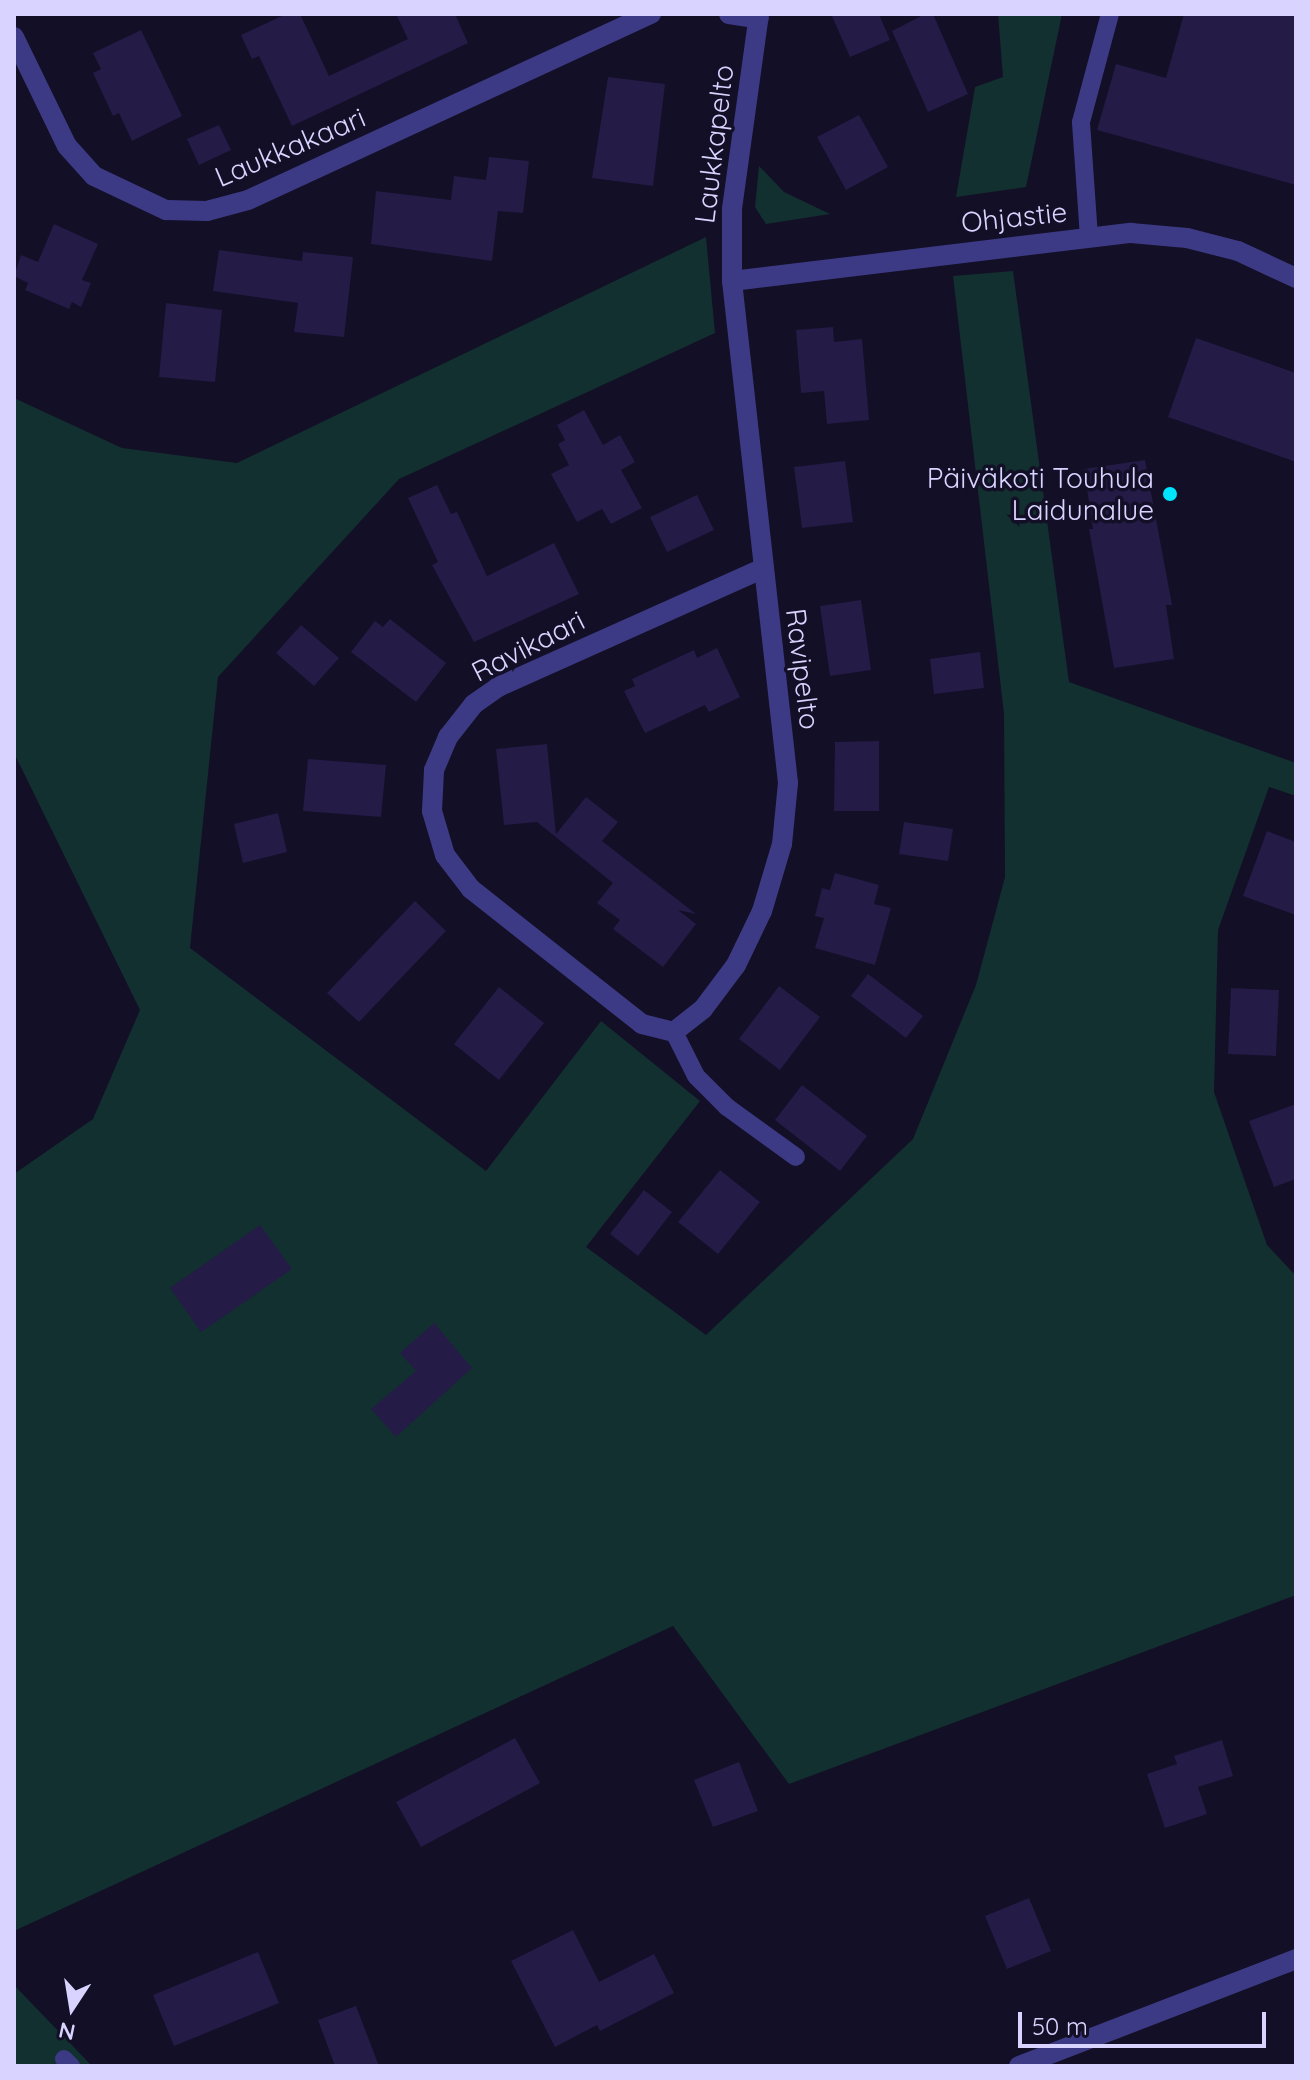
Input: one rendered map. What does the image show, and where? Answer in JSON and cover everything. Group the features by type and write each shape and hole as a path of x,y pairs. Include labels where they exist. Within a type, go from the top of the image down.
{"street":[{"name":"Laukkakaari","path":"14,37 67,146 94,176 166,210 207,211 248,200 651,14"},
{"path":"729,14 759,16"},
{"name":"Laukkapelto","path":"732,281 732,209 759,16"},
{"name":"Ohjastie","path":"732,281 1131,233 1187,238 1238,251 1296,278"},
{"name":"Ravipelto","path":"674,1032 703,1009 736,965 762,911 782,844 788,783 732,281"},
{"name":"Ravikaari","path":"674,1032 642,1024 471,889 445,855 432,811 434,770 448,737 474,704 498,687 762,569"},
{"path":"1019,2066 1296,1959"}],"lane":[{"path":"1089,237 1081,122 1110,14"},
{"path":"674,1032 696,1076 727,1107 796,1157"}],"green space":[{"path":"998,14 1062,14 1026,187 956,197 975,87 1003,77"},
{"path":"759,166 784,192 830,214 766,224 755,207"},
{"path":"706,237 715,333 399,479 218,677 190,948 486,1171 601,1021 700,1101 586,1247 706,1335 913,1139 976,985 1005,877 1004,714 953,276 1013,271 1069,682 1296,763 1296,796 1269,787 1218,930 1214,1092 1267,1245 1296,1276 1296,1595 789,1784 673,1626 14,1931 14,1174 93,1119 140,1010 14,753 14,398 122,448 237,463"},
{"path":"14,1985 92,2066 14,2066"}],"building":[{"path":"286,14 300,14 329,76 408,39 396,14 455,14 468,43 292,126 259,56 252,59 241,35"},
{"path":"831,14 879,14 890,40 850,57"},
{"path":"925,14 933,14 968,94 928,112 892,31"},
{"path":"1184,14 1296,14 1296,185 1097,130 1116,64 1166,78"},
{"path":"141,30 182,116 132,141 119,113 113,116 93,73 101,69 93,53"},
{"path":"608,77 665,84 653,186 592,178"},
{"path":"859,115 888,167 846,190 817,137"},
{"path":"219,125 231,150 199,165 187,139"},
{"path":"489,157 529,161 523,213 498,211 492,261 371,244 376,191 451,200 454,176 486,180"},
{"path":"54,224 98,244 82,280 91,283 81,307 72,302 69,309 25,290 28,283 14,276 21,255 38,262"},
{"path":"219,250 302,261 303,252 353,257 344,337 294,332 298,303 213,291"},
{"path":"166,303 222,310 215,382 159,377"},
{"path":"833,327 834,342 862,339 869,420 827,424 824,391 801,393 796,330"},
{"path":"1196,338 1296,373 1296,462 1168,417"},
{"path":"584,410 603,445 620,435 635,462 621,470 642,508 611,524 602,509 577,522 551,474 569,465 558,444 565,440 557,425"},
{"path":"1145,460 1172,605 1166,605 1174,659 1114,668 1089,529 1093,529 1084,469"},
{"path":"845,461 853,522 802,528 794,467"},
{"path":"437,485 451,514 457,512 487,576 554,543 579,594 474,642 432,565 438,562 408,498"},
{"path":"697,495 714,530 667,552 650,517"},
{"path":"861,600 871,670 830,676 820,606"},
{"path":"390,619 446,663 416,702 351,652 375,621 383,627"},
{"path":"301,625 339,658 314,686 276,653"},
{"path":"717,648 740,697 709,712 705,705 645,733 624,691 635,686 632,679 694,650 697,658"},
{"path":"980,652 984,688 934,694 930,659"},
{"path":"879,741 879,811 834,811 835,742"},
{"path":"547,744 556,834 586,797 618,822 602,841 696,914 678,910 696,924 663,967 613,929 620,920 597,903 613,883 537,822 504,825 496,749"},
{"path":"308,759 386,765 381,817 303,811"},
{"path":"278,813 287,852 243,863 234,824"},
{"path":"904,822 953,829 948,861 899,854"},
{"path":"1267,831 1296,842 1296,915 1243,896"},
{"path":"835,873 879,885 874,904 891,908 875,965 815,948 824,918 815,916 822,888 830,890"},
{"path":"415,901 446,931 359,1022 327,993"},
{"path":"868,974 923,1016 906,1038 851,996"},
{"path":"779,986 820,1017 780,1070 739,1039"},
{"path":"499,987 544,1023 499,1080 454,1044"},
{"path":"1231,988 1279,990 1276,1056 1228,1054"},
{"path":"802,1085 867,1136 840,1171 775,1120"},
{"path":"1296,1104 1296,1179 1274,1187 1249,1121"},
{"path":"720,1170 760,1202 718,1254 678,1222"},
{"path":"644,1190 672,1212 638,1256 610,1234"},
{"path":"260,1225 292,1269 201,1332 170,1288"},
{"path":"434,1323 472,1368 396,1437 371,1409 416,1371 400,1353"},
{"path":"515,1738 540,1783 421,1847 396,1802"},
{"path":"1222,1740 1233,1776 1198,1787 1207,1814 1165,1828 1147,1774 1177,1764 1174,1756"},
{"path":"739,1762 758,1811 713,1827 694,1780"},
{"path":"1029,1898 1051,1951 1007,1969 985,1916"},
{"path":"573,1930 599,1982 654,1954 674,1993 600,2031 597,2025 555,2047 511,1961"},
{"path":"258,1952 279,2003 174,2046 153,1995"},
{"path":"356,2006 379,2066 335,2066 318,2020"}],"place":[{"name":"Päiväkoti Touhula Laidunalue","path":"1170,494"}]}
